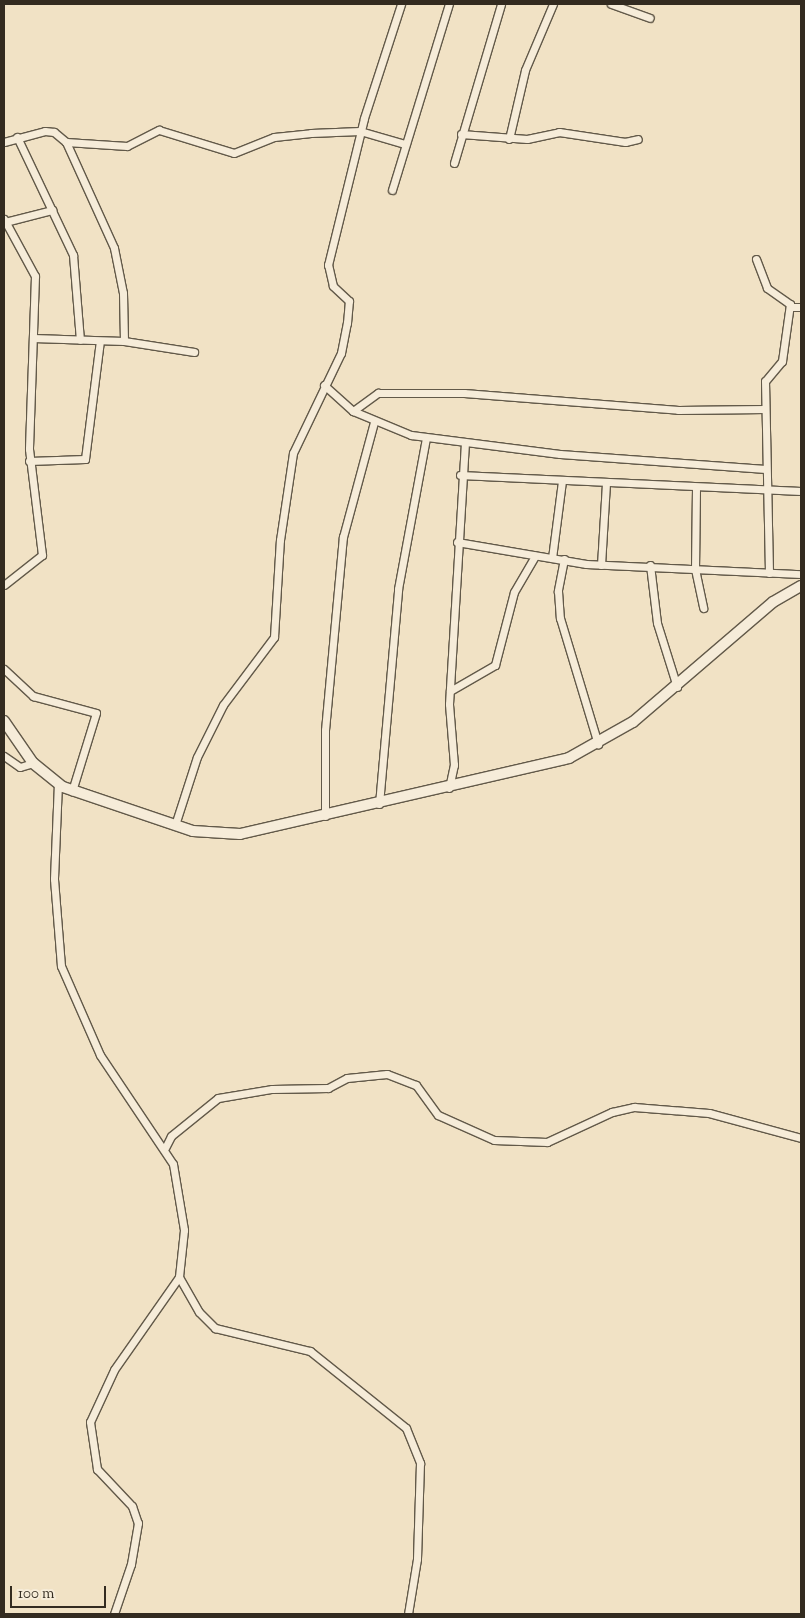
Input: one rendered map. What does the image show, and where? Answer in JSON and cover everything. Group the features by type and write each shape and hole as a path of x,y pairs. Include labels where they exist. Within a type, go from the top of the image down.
{"main road":[{"path":"4,721 33,764 72,791 174,825 240,834 532,770 598,744 677,687 773,602 801,586"}],"street":[{"path":"174,825 197,757 223,705 274,637 280,540 294,453 341,353 347,323 350,301 333,286 328,265 360,131 401,4"},
{"path":"392,190 449,4"},
{"path":"454,163 461,134 502,4"},
{"path":"509,139 525,70 553,4"},
{"path":"611,4 650,18"},
{"path":"66,142 127,146 159,130 239,153 283,135 360,131 405,144"},
{"path":"4,142 16,137 54,132 66,142 114,248 123,294 124,341"},
{"path":"461,134 509,139 559,132 625,142 638,139"},
{"path":"16,137 73,255 80,340"},
{"path":"4,585 42,555 29,461 34,276 5,225 52,210"},
{"path":"756,259 767,288 790,307 801,307"},
{"path":"768,573 764,409 766,377 782,361 790,307"},
{"path":"33,338 124,341 194,352"},
{"path":"29,461 85,459 100,341"},
{"path":"324,386 352,411 374,422 426,438 465,444 765,469"},
{"path":"352,411 378,393 464,393 678,410 764,409"},
{"path":"325,816 325,730 343,537 374,422"},
{"path":"378,804 398,589 426,438"},
{"path":"448,788 454,765 450,692 460,474 465,444"},
{"path":"460,474 696,488 801,491"},
{"path":"552,558 562,481"},
{"path":"601,565 606,483"},
{"path":"696,488 695,569 703,608"},
{"path":"457,542 534,556 601,565 650,565 801,574"},
{"path":"450,692 495,665 514,592 534,556"},
{"path":"564,559 558,591 560,618 598,744"},
{"path":"650,565 658,623 677,687"},
{"path":"4,669 33,696 96,713 72,791"},
{"path":"4,756 20,767 33,764"},
{"path":"58,783 54,896 60,966 100,1055 158,1137 173,1164 184,1230 179,1277 114,1370 90,1422 97,1469 132,1506 138,1522 131,1564 114,1614"},
{"path":"165,1148 171,1136 218,1098 272,1089 328,1088 346,1078 388,1074 416,1085 438,1115 494,1140 547,1142 612,1112 634,1107 709,1113 801,1138"},
{"path":"158,1137 171,1136"},
{"path":"179,1277 199,1312 215,1328 310,1351 406,1428 420,1463 417,1559 408,1614"}]}
